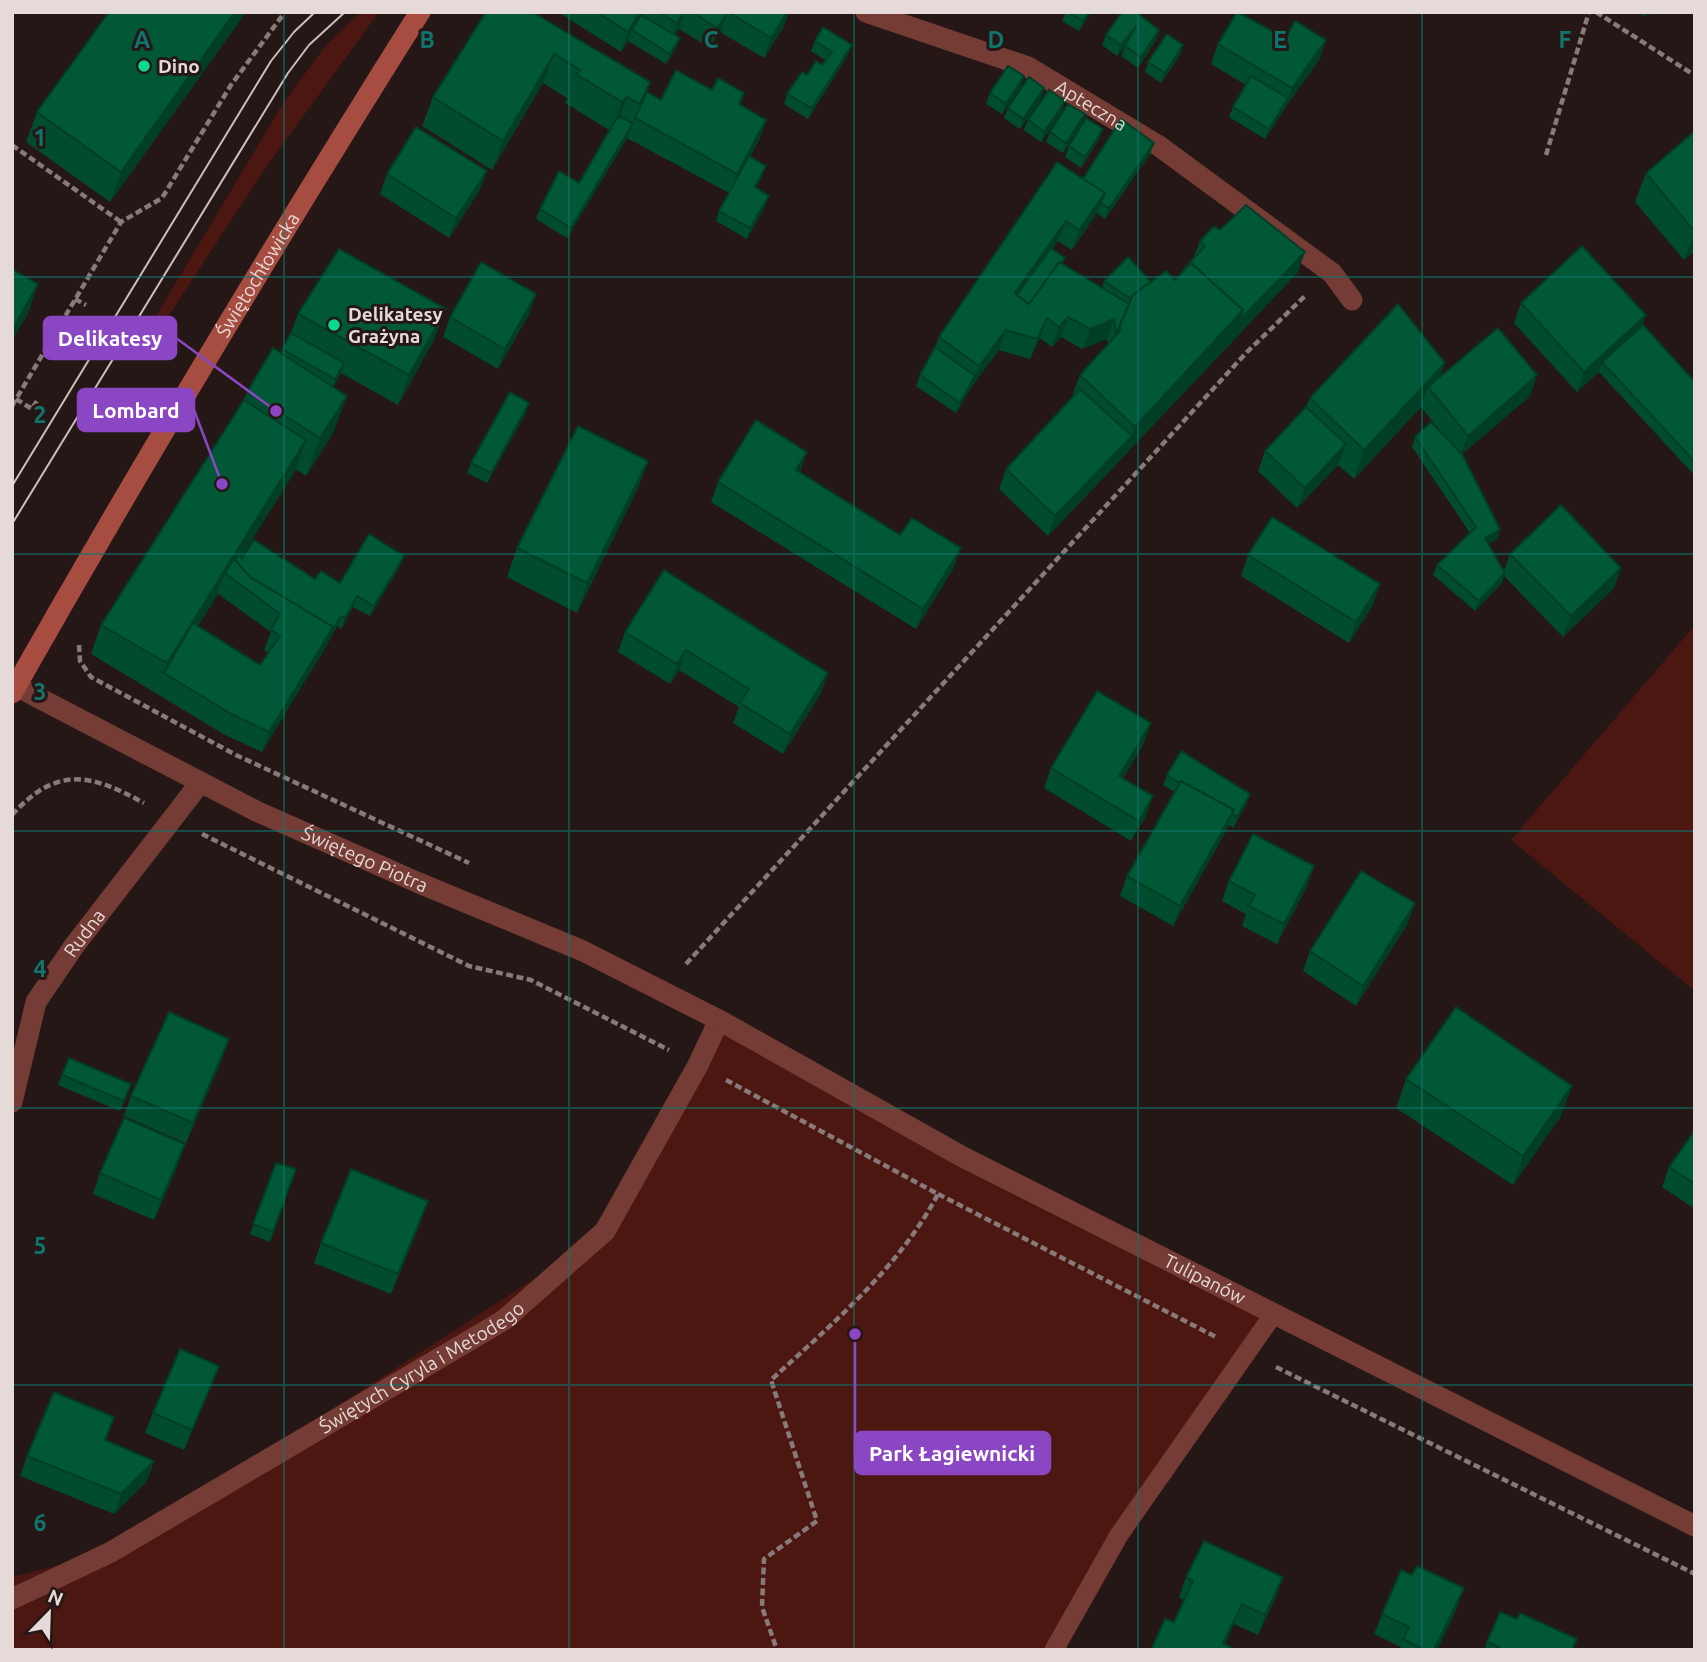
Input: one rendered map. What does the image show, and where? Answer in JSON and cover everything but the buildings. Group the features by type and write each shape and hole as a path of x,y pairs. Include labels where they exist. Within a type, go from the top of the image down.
{"main road":[{"name":"Świętochłowicka","path":"13,688 229,317 420,12"}],"street":[{"name":"Apteczna","path":"866,12 1028,67 1159,146 1332,272 1352,300"},
{"name":"Świętego Piotra","path":"13,688 200,783 419,883 583,951 719,1020"},
{"name":"Rudna","path":"12,1102 36,1002 74,946 200,783"},
{"name":"Świętych Cyryla i Metodego","path":"12,1599 111,1552 504,1320 604,1231 698,1065 719,1020"},
{"name":"Tulipanów","path":"719,1020 961,1156 1695,1526"}],"lane":[{"path":"1054,1650 1119,1535 1273,1315"}],"path":[{"path":"12,406 121,222 162,198 231,85 285,12"},
{"path":"1546,155 1589,12"},
{"path":"1596,12 1691,73"},
{"path":"12,145 121,222"},
{"path":"677,960 687,965 1247,352 1287,310 1332,272"},
{"path":"75,299 86,305"},
{"path":"16,399 32,409 38,399"},
{"path":"78,638 80,661 91,677 236,755 476,867"},
{"path":"12,815 29,796 60,782 91,779 107,783 172,819 469,966 531,980 1246,1352 1695,1574"},
{"path":"777,1650 762,1606 764,1559 817,1521 771,1380 855,1303 925,1220 938,1194"}],"shaded area":[{"path":"361,12 379,12 264,170 156,335 147,331 282,105 326,45"},
{"path":"1695,625 1695,991 1511,840"},
{"path":"719,1020 1273,1315 1054,1650 12,1650 12,1577 111,1552 585,1246"}],"tram line":[{"path":"12,486 271,61 294,32 315,12"},
{"path":"12,524 288,73 309,45 345,12"}],"place":[{"name":"Dino","path":"144,66"},
{"name":"Delikatesy Grażyna","path":"334,325"},
{"name":"Delikatesy","path":"276,411"},
{"name":"Lombard","path":"222,484"},
{"name":"Park Łagiewnicki","path":"855,1334"}]}
